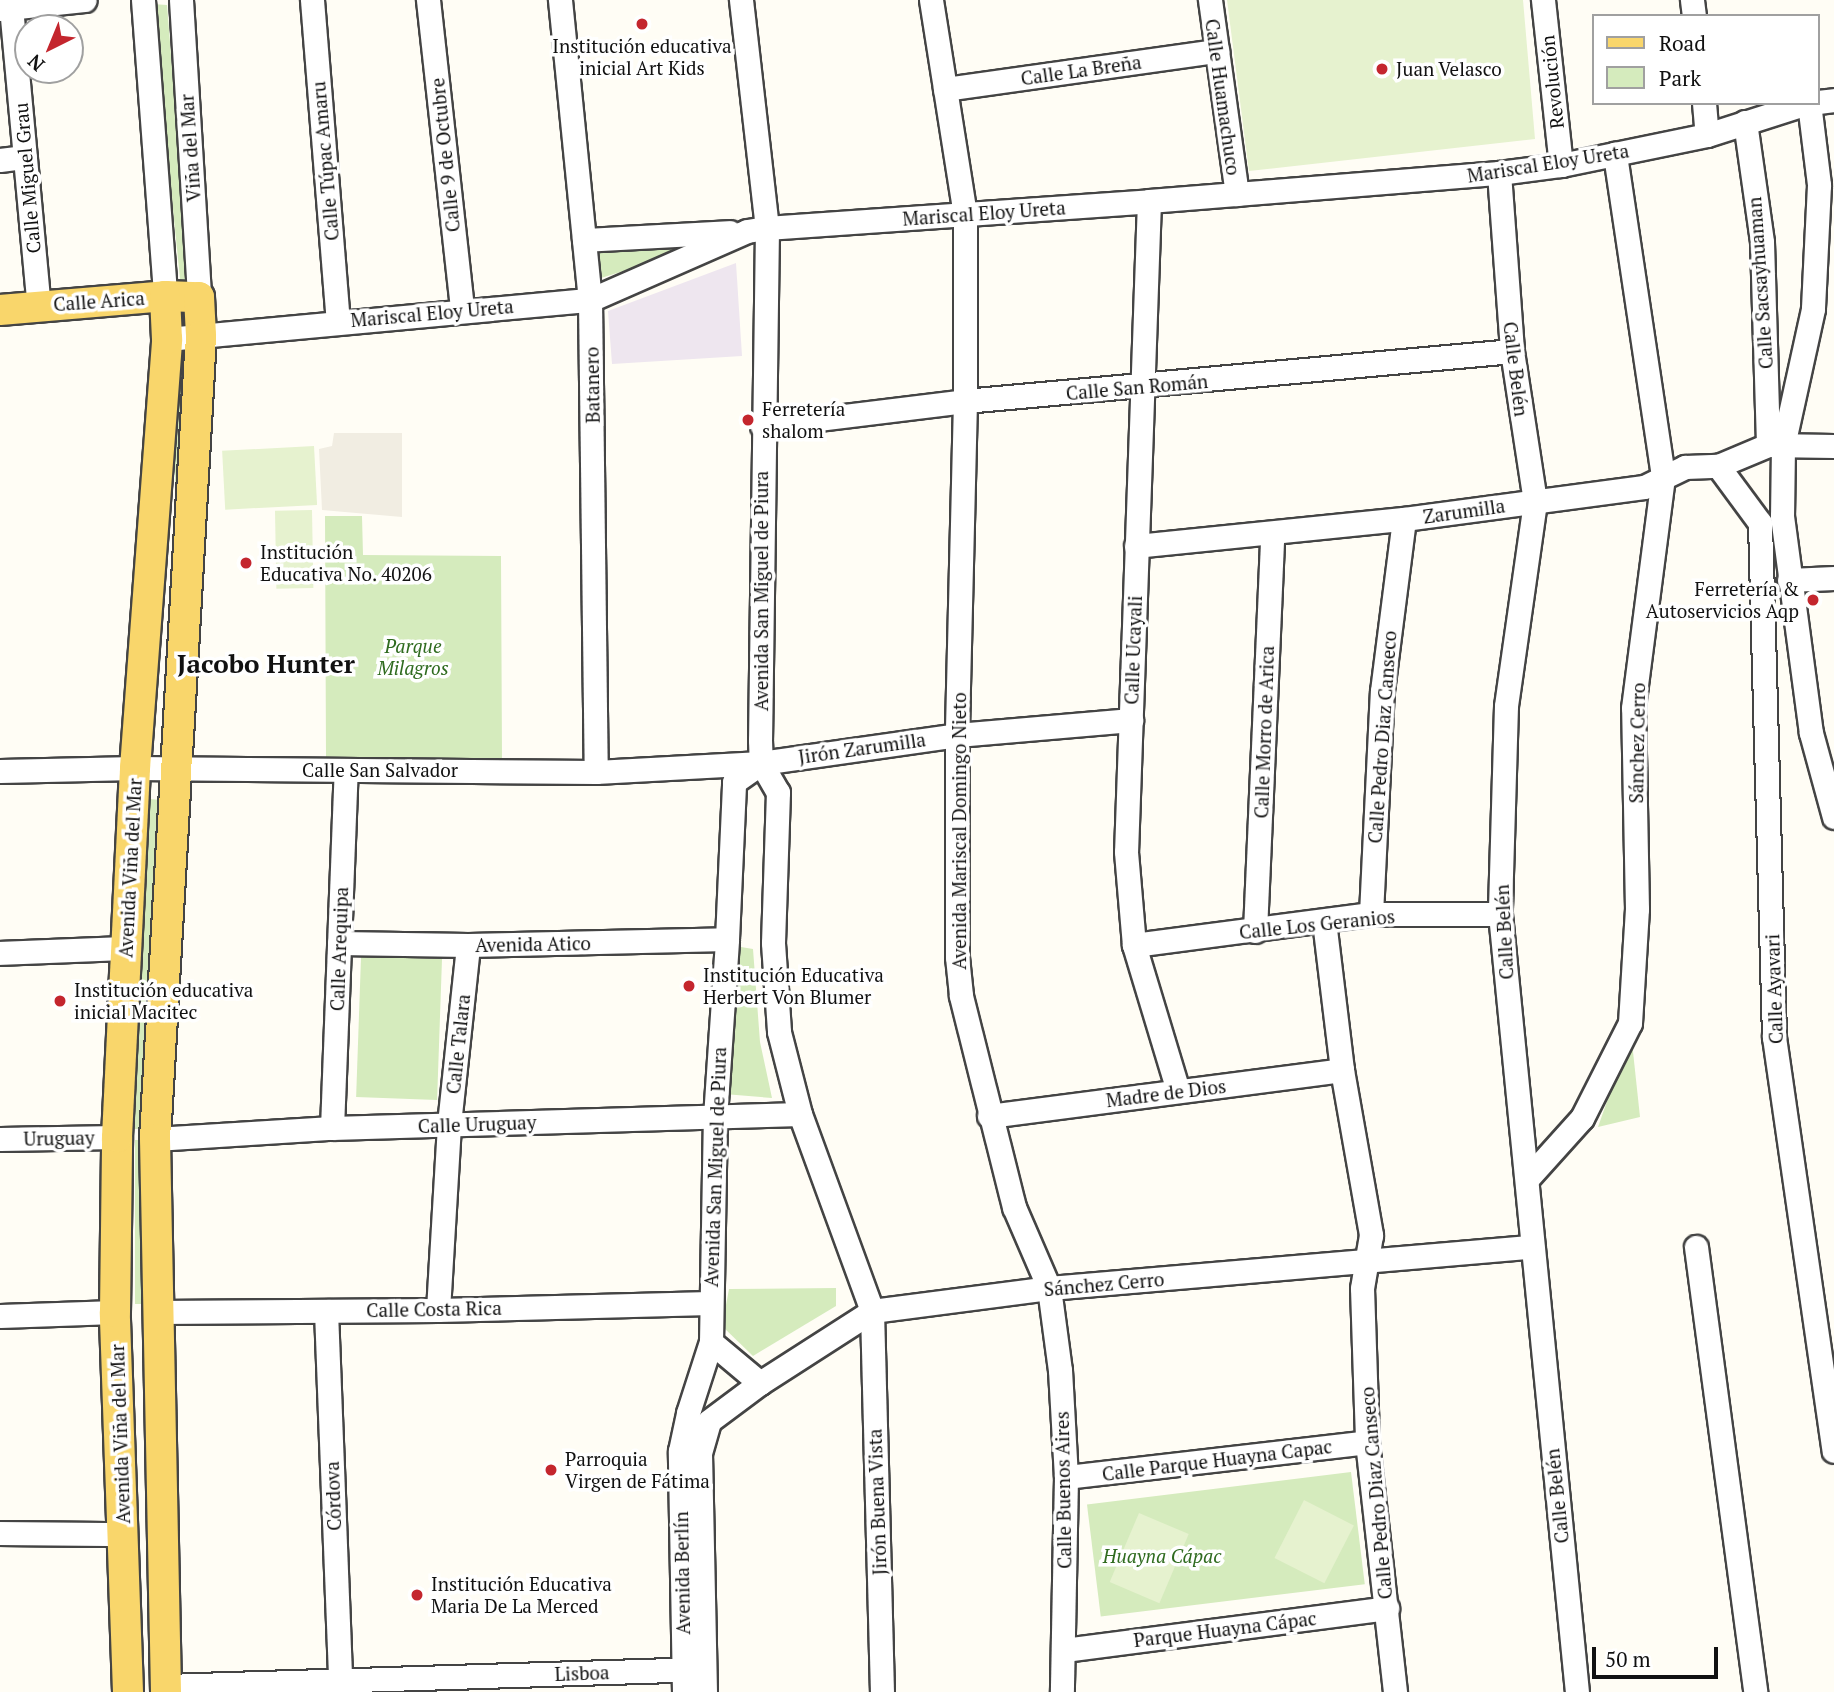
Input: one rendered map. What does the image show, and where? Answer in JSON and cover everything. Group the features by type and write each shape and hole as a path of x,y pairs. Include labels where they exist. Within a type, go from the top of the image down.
{"main road":[{"name":"Calle Arica","path":"0,310 165,296 199,297"},
{"name":"Avenida Viña del Mar","path":"128,1692 115,1312 117,1137 135,768 167,339 165,296"},
{"name":"Avenida Viña del Mar","path":"166,1689 155,1139 201,336 199,297"}],"street":[{"path":"6,8 85,0"},
{"name":"Viña del Mar","path":"143,0 165,296"},
{"name":"Viña del Mar","path":"181,0 199,297"},
{"name":"Calle Túpac Amaru","path":"312,0 338,322"},
{"name":"Calle 9 de Octubre","path":"428,0 461,310"},
{"name":"Batanero","path":"560,0 590,300 596,772"},
{"name":"Avenida San Miguel de Piura","path":"741,0 757,230 762,426 761,762 778,792 773,943 779,1032 800,1114 872,1311"},
{"name":"Avenida Mariscal Domingo Nieto","path":"931,0 965,214 965,401 957,735 957,957 961,996 989,1116 1014,1206 1049,1288"},
{"name":"Calle Huamachuco","path":"1210,0 1237,194"},
{"name":"Revolución","path":"1543,0 1561,164"},
{"name":"Calle Miguel Grau","path":"6,8 25,157 39,306"},
{"name":"Calle La Breña","path":"945,89 1217,51"},
{"path":"1704,105 1707,135"},
{"name":"Mariscal Eloy Ureta","path":"167,339 590,300 757,230 1500,173 1561,164 1707,135 1801,105"},
{"path":"1808,105 1826,185 1823,309 1776,445 1789,580 1823,731 1834,817"},
{"name":"Calle Sacsayhuaman","path":"1745,122 1762,242 1776,445"},
{"name":"Sánchez Cerro","path":"1527,1179 1582,1118 1630,1023 1637,909 1633,708 1663,476 1615,154"},
{"path":"0,160 25,157"},
{"name":"Calle Belén","path":"1500,173 1512,351 1535,502 1507,706 1500,914 1577,1692"},
{"name":"Calle Ucayali","path":"1149,201 1126,852 1134,945 1178,1091"},
{"path":"584,240 757,230"},
{"name":"Calle San Román","path":"762,426 965,401 1142,387 1512,351"},
{"path":"1776,445 1834,446"},
{"name":"Zarumilla","path":"1136,545 1272,534 1404,519 1644,487 1685,467 1718,466 1776,445"},
{"path":"1718,466 1760,523 1782,516"},
{"name":"Calle Pedro Diaz Canseco","path":"1371,914 1382,691 1404,519"},
{"name":"Calle Ayavari","path":"1760,523 1774,1037 1828,1372 1834,1451"},
{"name":"Calle Morro de Arica","path":"1255,931 1272,534"},
{"path":"1789,580 1834,578"},
{"name":"Jirón Zarumilla","path":"761,762 957,735 1130,720"},
{"name":"Avenida San Miguel de Piura","path":"699,1417 711,1342 715,1117 734,782 761,762"},
{"name":"Calle San Salvador","path":"0,772 177,768 596,772 761,762"},
{"name":"Calle Arequipa","path":"332,1128 346,770"},
{"name":"Calle Los Geranios","path":"1134,945 1371,914 1500,914"},
{"name":"Calle Pedro Diaz Canseco","path":"1324,920 1342,1070 1371,1235 1362,1288 1367,1442 1395,1692"},
{"name":"Avenida Atico","path":"339,943 468,945 727,939"},
{"name":"Calle Talara","path":"438,1310 449,1124 468,945"},
{"path":"0,953 125,948"},
{"name":"Madre de Dios","path":"989,1116 1342,1070"},
{"name":"Calle Uruguay","path":"155,1139 332,1128 800,1114"},
{"name":"Uruguay","path":"0,1139 117,1137"},
{"name":"Sánchez Cerro","path":"699,1417 760,1383 872,1311 1049,1288 1532,1247"},
{"path":"1696,1247 1755,1692"},
{"name":"Calle Buenos Aires","path":"1049,1288 1060,1370 1066,1477 1062,1692"},
{"name":"Calle Costa Rica","path":"158,1312 438,1310 710,1303"},
{"name":"Córdova","path":"326,1311 340,1681"},
{"name":"Jirón Buena Vista","path":"872,1311 882,1692"},
{"path":"0,1316 115,1312"},
{"path":"711,1342 760,1383"},
{"name":"Avenida Berlín","path":"699,1417 680,1451 691,1677 705,1692"},
{"name":"Calle Parque Huayna Capac","path":"1066,1477 1367,1442"},
{"path":"0,1532 123,1534"},
{"name":"Parque Huayna Cápac","path":"1064,1650 1387,1608"},
{"name":"Lisboa","path":"166,1689 340,1681 498,1684 691,1677"}],"shaded area":[{"path":"736,263 742,356 612,364 608,311"},
{"path":"334,433 402,433 402,517 322,510 319,449 332,446"}],"green space":[{"name":"Juan Velasco","path":"1227,0 1523,0 1535,139 1249,171"},
{"path":"152,4 167,5 190,291 181,288"},
{"path":"682,242 682,253 601,278 594,271 597,249"},
{"path":"175,374 189,374 189,748 175,748"},
{"path":"314,446 317,505 225,510 222,451"},
{"path":"312,510 313,588 276,589 275,511"},
{"name":"Parque Milagros","path":"325,516 362,516 363,555 501,556 502,760 326,759"},
{"path":"149,799 161,800 142,1129 134,1129"},
{"path":"729,945 753,949 760,1042 772,1098 724,1094"},
{"path":"361,956 442,959 437,1100 356,1097"},
{"path":"1631,1033 1640,1117 1598,1127"},
{"path":"135,1140 145,1140 145,1304 135,1304"},
{"path":"836,1288 836,1306 753,1356 722,1326 729,1289"},
{"name":"Huayna Cápac","path":"1351,1472 1365,1584 1101,1617 1087,1504"},
{"path":"1304,1500 1354,1525 1324,1583 1274,1558"},
{"path":"1139,1513 1189,1534 1159,1603 1110,1582"}],"place":[{"name":"Institución educativa inicial Art Kids","path":"642,24"},
{"name":"Juan Velasco","path":"1382,69"},
{"name":"Ferretería shalom","path":"748,420"},
{"name":"Institución Educativa No. 40206","path":"246,563"},
{"name":"Ferretería & Autoservicios Aqp","path":"1813,600"},
{"name":"Institución Educativa Herbert Von Blumer","path":"689,986"},
{"name":"Institución educativa inicial Macitec","path":"60,1001"},
{"name":"Parroquia Virgen de Fátima","path":"551,1470"},
{"name":"Institución Educativa Maria De La Merced","path":"417,1595"}],"district":[{"name":"Jacobo Hunter","path":"266,664"}]}
